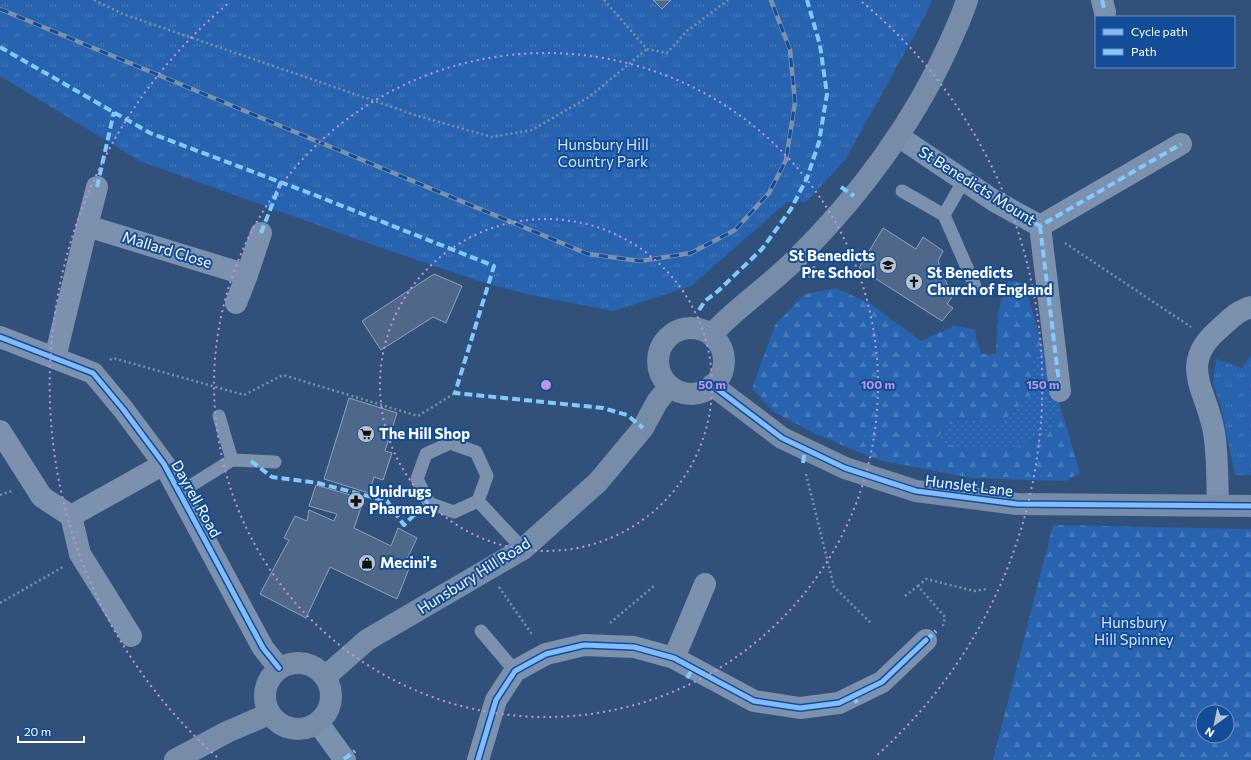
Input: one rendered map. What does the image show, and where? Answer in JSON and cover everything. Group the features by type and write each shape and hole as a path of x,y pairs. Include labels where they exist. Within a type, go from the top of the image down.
{"street":[{"path":"711,335 730,315 794,261 854,196 898,136 940,63 963,1"},
{"name":"St Benedicts Mount","path":"898,136 993,200 1040,226 1181,144"},
{"path":"54,358 96,187"},
{"name":"Mallard Close","path":"87,226 247,275"},
{"path":"1040,226 1060,391"},
{"path":"236,303 261,233"},
{"path":"1218,505 1218,454 1213,427 1199,384 1197,357 1209,338 1240,311 1251,308"},
{"path":"692,327 711,335 719,344 723,354 723,366 719,377 712,386 703,391 691,394 680,392 670,386 663,379 659,369 658,354 664,340 672,333 692,327"},
{"name":"Dayrell Road","path":"0,337 93,373 123,409 164,464 263,648 279,668"},
{"name":"Hunsbury Hill Road","path":"324,676 367,640 523,549 598,482 643,428 657,402 670,386"},
{"name":"Hunslet Lane","path":"712,386 782,438 845,468 916,491 1017,504 1251,506"},
{"path":"0,431 42,497 71,516 80,554 131,636"},
{"path":"71,516 164,464"},
{"path":"674,658 705,584"},
{"path":"478,760 496,700 515,671 546,654 584,645 634,647 674,658 754,701 800,708 839,703 882,682 934,635"},
{"path":"302,663 313,667 324,676 330,687 331,698 328,710 318,723 308,728 297,730 285,728 269,714 265,703 265,691 271,676 279,668 290,664 302,663"},
{"path":"175,760 227,732 269,714"},
{"path":"318,723 345,760"}],"lane":[{"path":"944,215 964,180"},
{"path":"902,192 944,215 975,286"},
{"path":"219,416 232,460"},
{"path":"450,443 476,452 487,476 478,501 454,512 429,503 417,479 426,454 450,443"},
{"path":"179,493 232,460 275,462"},
{"path":"478,501 523,549"},
{"path":"481,632 515,671"}],"path":[{"path":"94,0 124,14 418,116 492,137 532,130 589,97 647,49"},
{"path":"604,0 647,49 667,54 687,31 728,0"},
{"path":"1040,226 1180,319"},
{"path":"93,373 113,358 244,395 283,376 418,416 455,393"},
{"path":"805,471 834,587 872,624"},
{"path":"0,603 82,556"},
{"path":"487,570 546,654"},
{"path":"905,596 926,579 974,591 986,589"},
{"path":"609,624 654,586"},
{"path":"918,586 945,617 934,635"}],"green space":[{"name":"Hunsbury Hill Country Park","path":"0,0 932,0 925,16 845,160 806,202 787,202 691,286 613,311 531,295 482,282 362,241 140,161 0,76"},
{"path":"1008,281 1024,283 1041,341 1033,361 1030,396 1001,423 971,419 946,425 936,441 967,449 1010,449 1044,435 1062,412 1080,473 1065,481 972,478 878,460 816,434 774,412 752,389 775,325 805,294 836,288 871,304 921,341 954,326 974,329 981,354 996,354 998,311"},
{"path":"1041,341 1062,412 1044,435 1010,449 967,449 936,442 946,425 971,419 1001,423 1030,396 1033,361"},
{"path":"1251,355 1251,475 1235,475 1221,407 1213,383 1216,359 1242,368"},
{"name":"Hunsbury Hill Spinney","path":"1053,525 1251,529 1251,760 993,760"}],"building":[{"path":"653,0 671,0 662,9"},
{"name":"St Benedicts Church of England","path":"883,228 916,249 923,237 943,251 938,261 952,297 947,304 953,308 942,321 859,268"},
{"path":"814,266 818,271 810,278 806,274"},
{"path":"434,274 462,286 446,323 433,317 381,350 362,321"},
{"path":"349,398 397,413 385,451 392,453 383,480 374,477 369,493 324,479"},
{"path":"316,485 364,499 354,528 391,546 398,528 417,538 407,559 412,561 397,599 330,567 306,618 260,594 289,540 284,538 295,516 307,521 309,510 334,521 337,514 309,506"}],"railway":[{"path":"0,9 588,254 640,261 691,253 735,230 769,193 786,160 795,102 790,50 771,0"}],"marked path":[{"path":"699,310 705,301 718,291 762,249 791,209 807,178 819,142 827,94 820,45 807,0"},
{"path":"1102,0 1105,12"},
{"path":"0,47 150,133 312,194 494,266 455,393 603,408 627,415 643,428"},
{"path":"97,187 114,112"},
{"path":"993,200 1040,226 1181,144"},
{"path":"261,233 281,182"},
{"path":"841,187 854,196"},
{"path":"1040,226 1060,391"},
{"path":"803,463 805,449"},
{"path":"251,461 272,477 318,483 387,501 404,525 428,501"},
{"path":"926,640 936,631"},
{"path":"687,678 693,668"},
{"path":"853,696 859,706"},
{"path":"344,759 355,751"}],"cycle path":[{"path":"0,337 93,373 123,409 164,464 263,648 279,668"},
{"path":"712,385 782,438 845,468 916,491 1017,504 1251,506"},
{"path":"478,760 496,700 515,671 546,654 584,645 634,647 674,658 754,701 800,708 839,703 882,682 926,640"}],"place":[{"name":"St Benedicts Pre School","path":"888,265"},
{"name":"St Benedicts Church of England","path":"914,282"},
{"name":"The Hill Shop","path":"366,434"},
{"name":"Unidrugs Pharmacy","path":"356,501"},
{"name":"Mecini's","path":"367,563"}]}
